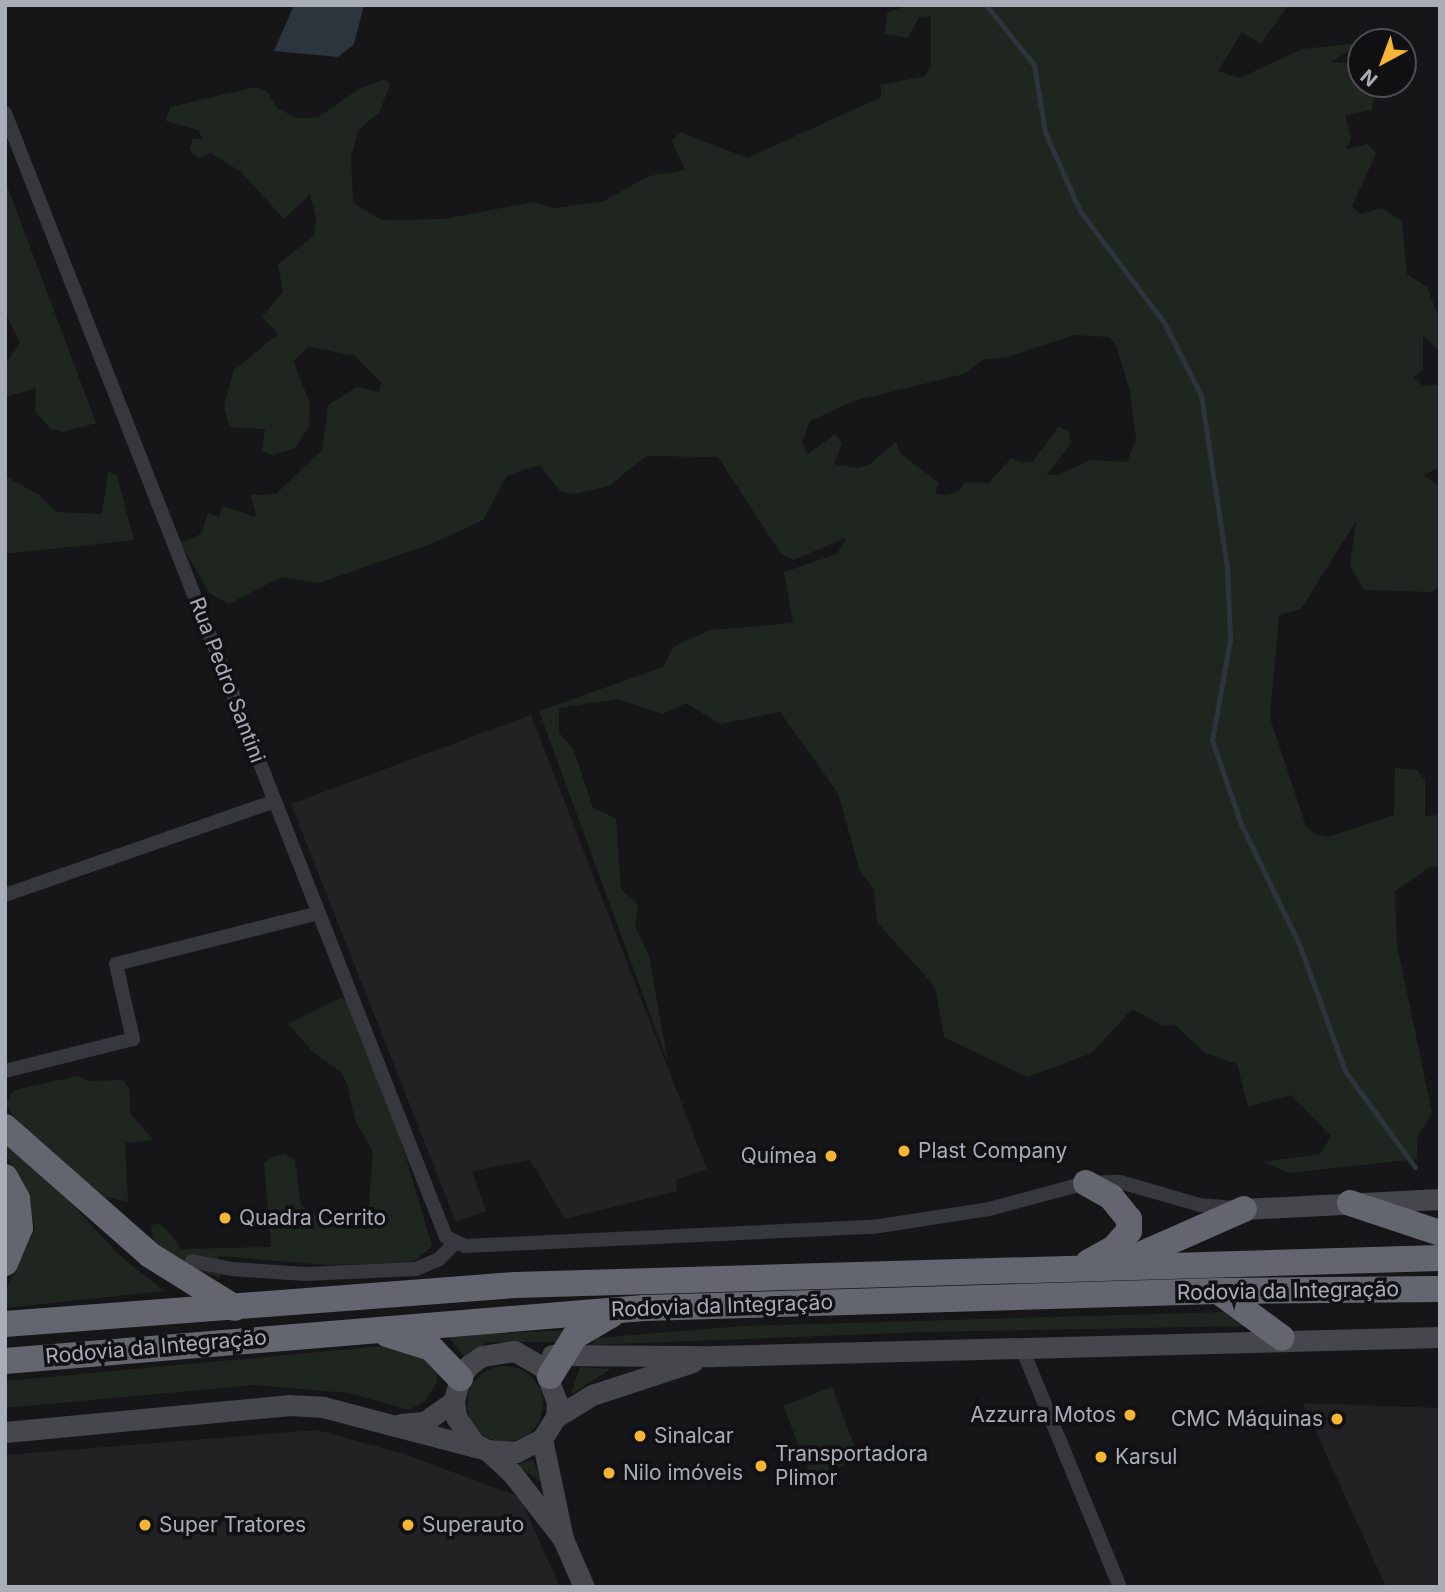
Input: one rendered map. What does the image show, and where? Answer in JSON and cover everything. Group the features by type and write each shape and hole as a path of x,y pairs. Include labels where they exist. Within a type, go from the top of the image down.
{"highway":[{"path":"5,1127 150,1255 235,1308"},
{"path":"5,1177 17,1199 20,1228 5,1262"},
{"path":"1079,1268 1114,1248 1129,1231 1126,1210 1086,1183"},
{"path":"1350,1203 1440,1233"},
{"path":"1110,1268 1244,1209"},
{"name":"Rodovia da Integração","path":"5,1324 515,1285 1440,1258"},
{"name":"Rodovia da Integração","path":"5,1361 365,1328 621,1310 1218,1291 1440,1289"},
{"path":"1218,1291 1282,1338"},
{"path":"557,1366 588,1325 621,1310"},
{"path":"365,1328 431,1348 457,1390"}],"main road":[{"path":"1244,1209 1440,1199"},
{"path":"389,1424 424,1422 457,1390 482,1356 506,1351 557,1366 715,1356 1282,1338 1440,1337"},
{"path":"5,1432 288,1405 324,1407 488,1450 516,1452 542,1439 556,1417 592,1395 715,1356"},
{"path":"556,1417 557,1366"},
{"path":"457,1390 463,1431 512,1473 564,1539"},
{"path":"542,1439 564,1539 584,1587"}],"street":[{"name":"Rua Pedro Santini","path":"5,113 446,1237 455,1243"},
{"path":"5,895 275,801"},
{"path":"5,1071 133,1039 116,964 319,913"},
{"path":"192,1261 232,1269 305,1274 416,1269 439,1259 455,1243 465,1246 873,1227 989,1209 1086,1183 1120,1182 1200,1205 1244,1209"},
{"path":"1021,1346 1120,1587"}],"shaded area":[{"path":"294,5 364,5 354,44 338,57 274,51"},
{"path":"908,5 1288,5 1261,44 1242,32 1218,71 1240,78 1302,49 1347,44 1347,52 1331,62 1347,63 1347,98 1374,98 1372,110 1345,115 1351,139 1346,149 1368,144 1376,154 1352,206 1361,214 1381,208 1402,221 1407,274 1427,287 1440,321 1440,351 1423,336 1423,370 1414,377 1423,386 1440,384 1440,467 1424,475 1440,487 1440,586 1432,592 1364,590 1350,566 1356,521 1301,609 1279,615 1270,718 1306,826 1315,834 1327,837 1394,815 1395,768 1417,770 1425,780 1425,816 1440,815 1440,866 1430,867 1395,891 1397,945 1432,1113 1417,1138 1417,1159 1289,1173 1263,1162 1320,1154 1331,1136 1291,1095 1248,1107 1237,1064 1205,1053 1174,1024 1163,1026 1132,1009 1092,1053 1027,1077 944,1037 935,987 877,922 874,890 860,871 838,793 780,712 720,724 686,703 662,714 617,699 559,708 559,732 574,751 593,808 616,818 621,889 638,905 635,926 649,956 668,1063 539,711 663,667 674,646 710,630 793,623 784,572 837,554 846,538 793,560 781,554 718,457 646,456 609,486 575,494 560,491 540,465 506,477 483,520 431,544 319,583 281,577 229,604 209,593 181,543 201,534 208,513 219,517 223,506 256,517 251,495 276,494 322,450 328,405 357,387 379,392 381,382 355,356 309,347 293,361 310,403 309,427 295,448 273,455 262,451 265,429 229,427 224,405 234,370 278,334 262,317 283,292 278,264 314,236 316,219 310,194 284,219 241,172 211,153 198,158 189,150 193,139 203,139 198,130 166,121 170,107 256,87 267,91 277,108 297,118 317,118 359,89 384,79 390,85 379,113 359,129 351,156 353,203 382,220 445,219 532,202 556,208 604,201 649,176 685,170 672,141 681,132 747,158 881,97 881,85 925,76 931,65 931,16 919,17 908,38 885,34 887,13","holes":["1074,335 1109,337 1116,345 1130,391 1136,440 1127,462 1091,460 1058,475 1046,475 1071,444 1069,432 1058,427 1033,461 1022,463 1011,458 989,483 965,482 958,492 946,495 935,494 939,483 900,453 896,442 869,465 857,468 834,464 842,443 835,434 808,454 802,443 810,421 854,401 964,374 982,360 1007,357"]},
{"path":"5,180 96,423 63,432 51,429 35,411 36,388 5,397 5,365 20,343 5,311"},
{"path":"108,471 117,476 134,540 5,554 5,476 39,495 56,512 102,514"},
{"path":"531,715 707,1169 676,1180 677,1191 565,1219 530,1160 472,1171 486,1211 456,1222 291,804"},
{"path":"340,998 350,1002 403,1147 432,1246 416,1260 402,1263 328,1265 219,1256 220,1278 177,1264 153,1240 151,1226 158,1223 167,1230 181,1249 271,1247 264,1163 274,1156 285,1154 295,1160 301,1205 310,1213 332,1219 368,1213 373,1152 355,1120 347,1083 341,1072 312,1051 288,1024"},
{"path":"77,1076 87,1081 123,1080 130,1090 130,1113 153,1140 125,1143 128,1202 105,1197 65,1166 20,1125 5,1104 14,1090"},
{"path":"5,1139 42,1171 119,1255 164,1291 5,1308 5,1292 35,1230 27,1194 5,1153"},
{"path":"1225,1312 1249,1326 926,1332 591,1345 596,1338 743,1326"},
{"path":"570,1330 565,1342 488,1342 464,1357 448,1336"},
{"path":"404,1344 437,1359 437,1381 427,1399 410,1410 348,1393 255,1385 5,1408 5,1381"},
{"path":"505,1366 520,1369 532,1377 540,1389 543,1404 540,1419 532,1431 520,1439 505,1442 490,1439 478,1431 470,1419 467,1404 470,1389 478,1377 490,1369"},
{"path":"580,1367 611,1369 571,1394"},
{"path":"832,1387 860,1459 811,1478 783,1406"},
{"path":"1303,1403 1440,1408 1440,1587 1386,1587"},
{"path":"317,1430 404,1454 520,1497 560,1587 5,1587 5,1455"},
{"path":"533,1459 541,1482 517,1465"}],"waterway":[{"path":"986,5 1034,65 1045,132 1080,211 1163,321 1201,395 1227,567 1230,640 1212,740 1241,824 1300,946 1345,1071 1415,1167"}],"place":[{"name":"Plast Company","path":"904,1151"},
{"name":"Químea","path":"831,1156"},
{"name":"Quadra Cerrito","path":"225,1218"},
{"name":"Azzurra Motos","path":"1130,1415"},
{"name":"CMC Máquinas","path":"1337,1419"},
{"name":"Sinalcar","path":"640,1436"},
{"name":"Karsul","path":"1101,1457"},
{"name":"Transportadora Plimor","path":"761,1466"},
{"name":"Nilo imóveis","path":"609,1473"},
{"name":"Super Tratores","path":"145,1525"},
{"name":"Superauto","path":"408,1525"}]}
